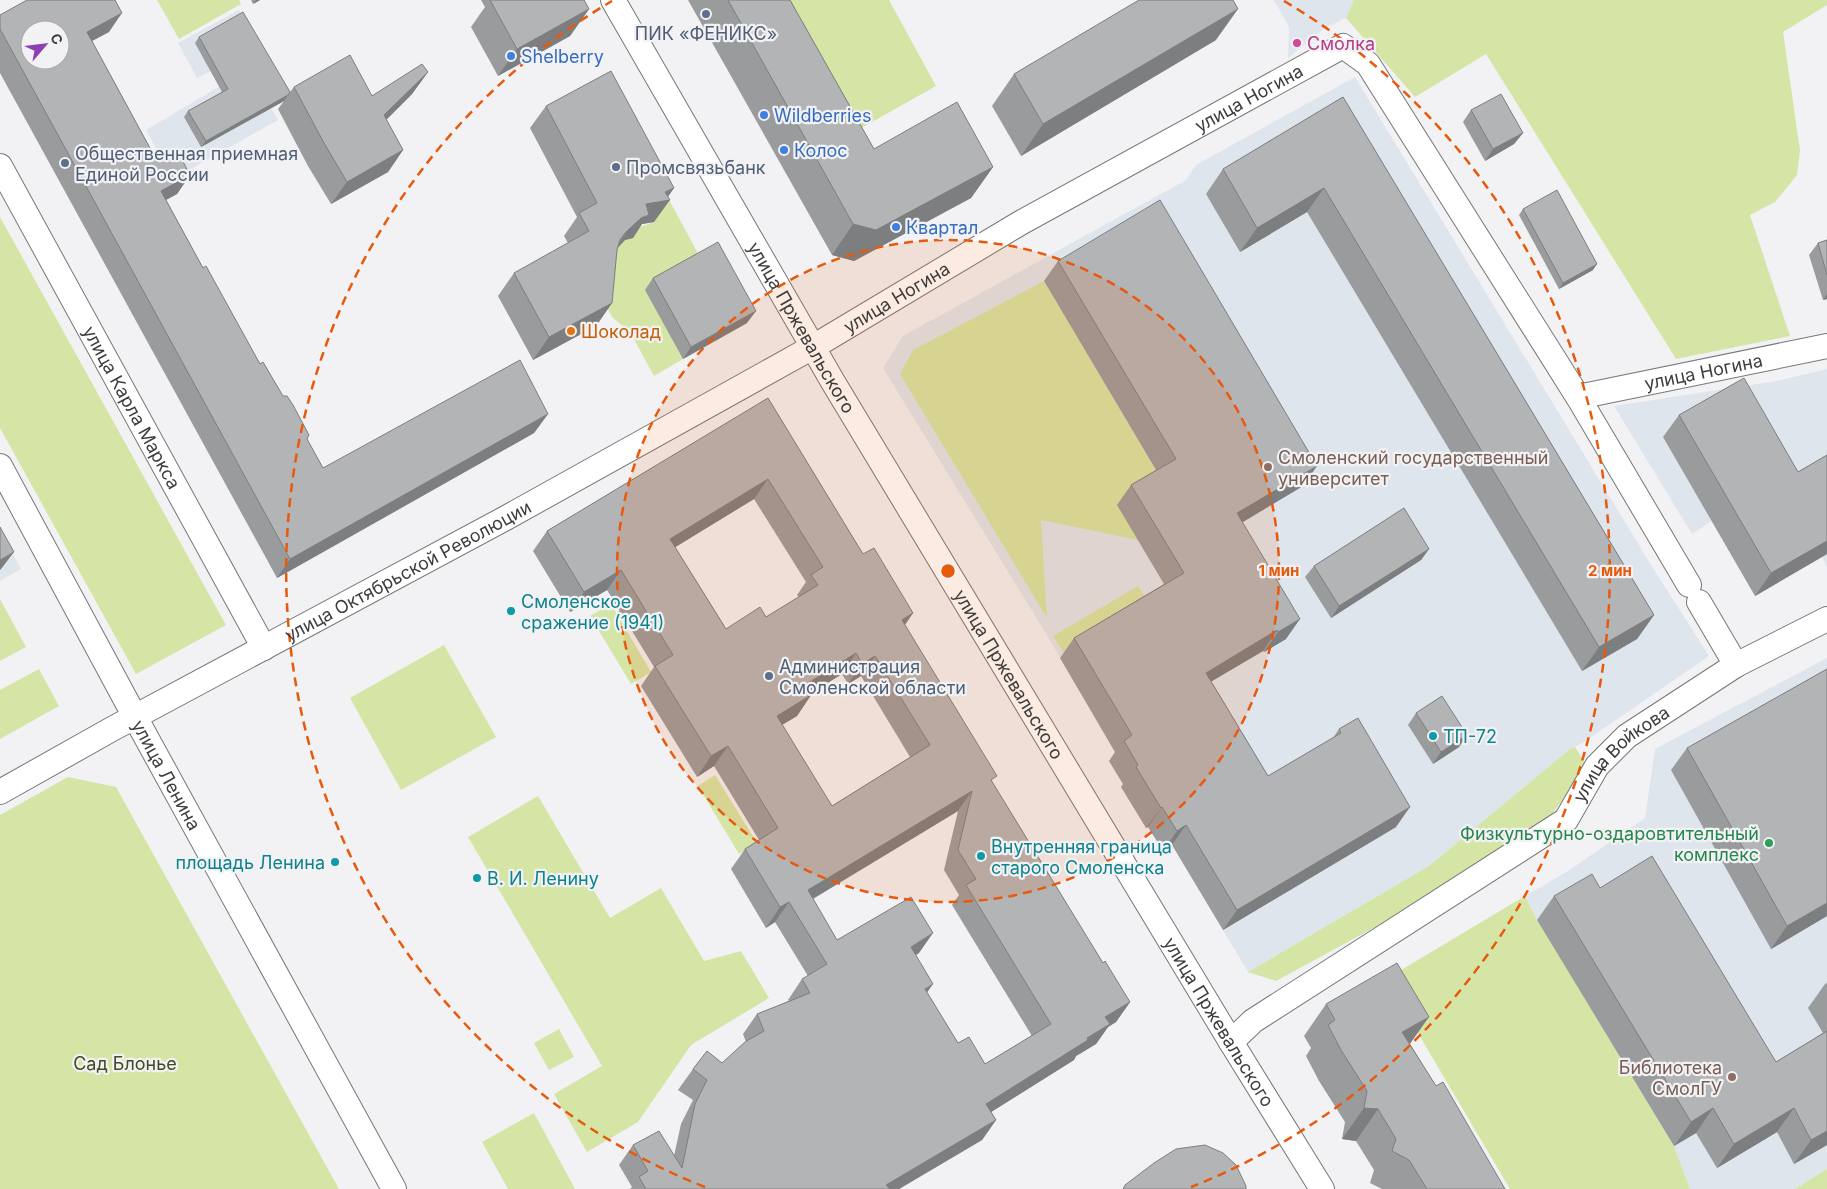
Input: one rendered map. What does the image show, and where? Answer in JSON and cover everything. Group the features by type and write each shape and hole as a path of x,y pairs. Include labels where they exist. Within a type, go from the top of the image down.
{"street":[{"name":"улица Пржевальского","path":"613,0 813,347 1231,1042 1322,1189"},
{"name":"улица Ногина","path":"813,347 1022,222 1343,46 1368,64 1578,397 1736,665"},
{"name":"улица Карла Маркса","path":"0,166 264,648"},
{"name":"улица Ногина","path":"1578,397 1827,346"},
{"name":"улица Октябрьской Революции","path":"0,792 134,717 504,519 813,347"},
{"name":"улица Ленина","path":"0,466 134,717 394,1189"},
{"name":"улица Войкова","path":"1231,1042 1253,1021 1566,820 1597,766 1627,736 1736,665 1827,619"}],"shaded area":[{"name":"Смолка","path":"1274,0 1354,0 1346,18 1325,28 1288,58 1289,27"},
{"path":"239,10 287,100 271,108 278,120 173,179 146,130 232,79 225,64 197,78 178,43"},
{"name":"Смоленский государственный университет","path":"1355,77 1651,565 1709,656 1584,742 1570,749 1429,866 1248,972 1173,846 1163,851 1149,826 1146,828 1142,821 1144,820 1109,761 1117,756 1045,632 883,368 903,336 1186,180 1196,165"},
{"path":"1827,369 1827,567 1822,557 1755,596 1712,521 1692,534 1614,406 1777,381"},
{"path":"0,530 21,569 0,581"},
{"path":"1827,658 1827,1169 1795,1189 1690,1189 1674,1146 1537,920 1525,896 1568,871 1645,818 1655,749"}],"green space":[{"path":"157,0 239,0 241,4 179,39"},
{"path":"783,0 889,0 936,86 856,131"},
{"path":"1354,0 1827,0 1827,5 1783,32 1800,151 1797,175 1775,202 1750,215 1790,336 1676,359 1486,54 1415,97 1346,18"},
{"path":"604,79 701,259 683,359 654,376 630,332 612,317 601,296 618,246 625,240 633,238 637,228 654,222"},
{"path":"0,217 226,625 136,674 0,428"},
{"path":"1044,281 1161,479 1118,505 1138,540 1041,520 1047,618 900,374 913,350"},
{"path":"1138,586 1150,605 1065,655 1053,636"},
{"path":"0,599 26,647 0,661"},
{"path":"611,604 651,672 631,684 590,616"},
{"path":"444,645 496,737 401,790 350,698"},
{"path":"39,669 59,706 0,739 0,690"},
{"path":"1575,747 1587,767 1549,818 1412,907 1276,981 1248,972 1429,866 1570,749"},
{"path":"715,775 757,843 739,854 698,786"},
{"name":"Сад Блонье","path":"68,777 116,787 339,1189 0,1189 0,815"},
{"path":"538,796 610,918 661,888 704,961 741,951 769,998 691,1045 638,1122 587,1152 554,1094 602,1066 468,837"},
{"path":"1525,896 1537,920 1674,1146 1690,1189 1510,1189 1386,979"},
{"path":"559,1029 574,1057 549,1070 534,1043"},
{"path":"534,1113 575,1189 508,1189 482,1142"},
{"path":"1827,1169 1827,1189 1795,1189"}],"building":[{"path":"27,0 115,0 122,13 87,32 157,161 177,150 190,175 161,191 203,268 206,266 260,364 263,362 283,396 287,396 293,405 309,435 307,439 323,468 520,360 548,414 290,559 22,70 70,70 70,20 20,20 20,66 0,29 0,15"},
{"path":"490,0 584,0 589,9 517,49"},
{"path":"728,0 790,0 874,149 957,102 993,167 876,230 853,224"},
{"path":"1139,0 1233,0 1238,9 1043,124 1014,74"},
{"path":"243,12 290,92 288,95 206,141 188,111 228,89 199,37"},
{"path":"350,55 372,96 422,64 428,72 384,115 403,150 347,182 294,87"},
{"path":"611,71 674,188 665,192 670,200 646,204 649,215 641,218 620,240 617,250 612,303 549,337 514,273 589,231 579,213 597,203 546,106"},
{"path":"1501,94 1523,133 1493,149 1471,110"},
{"path":"1343,97 1654,615 1599,647 1324,188 1257,228 1223,169"},
{"path":"1557,190 1597,264 1563,283 1523,209"},
{"path":"1160,200 1317,466 1237,513 1300,619 1278,632 1277,630 1206,673 1268,776 1341,733 1339,729 1358,718 1410,807 1237,910 1186,825 1177,831 1136,767 1138,765 1124,741 1132,735 1074,638 1184,573 1131,485 1176,459 1058,261"},
{"path":"1827,240 1827,275 1818,243"},
{"path":"718,242 756,311 691,347 653,278"},
{"path":"1744,378 1798,472 1827,455 1827,541 1771,573 1679,415"},
{"path":"768,398 863,554 874,548 913,613 902,620 997,776 991,780 1103,963 1105,961 1130,1002 1105,1017 1110,1024 1087,1038 1088,1040 986,1104 996,1120 886,1185 890,1189 646,1189 639,1177 648,1171 633,1145 659,1131 682,1168 695,1104 707,1080 693,1069 707,1051 722,1063 745,1042 764,1031 757,1014 810,993 802,979 827,964 789,902 780,907 745,849 778,828 728,746 711,756 655,666 673,655 621,570 584,592 547,531","holes":["768,479 823,567 811,575 818,585 766,617 760,607 726,629 670,539","856,653 862,664 875,656 930,745 832,806 777,716 811,695 805,685","972,791 958,850 976,879 966,885 1051,1024 985,1064 969,1037 958,1043 925,989 933,984 911,947 933,933 911,897 837,940 808,890"]},
{"path":"1404,508 1429,549 1339,606 1314,566"},
{"path":"0,527 14,552 0,560"},
{"name":"Физкультурно-оздаровтительный комплекс","path":"1827,669 1827,903 1787,926 1687,748"},
{"path":"1442,696 1467,735 1441,752 1416,713"},
{"path":"1652,856 1776,1062 1827,1031 1827,1131 1811,1140 1794,1108 1734,1144 1713,1108 1691,1122 1554,896 1592,874 1600,888"},
{"path":"1397,963 1429,1017 1402,1032 1436,1086 1443,1082 1505,1189 1427,1189 1409,1160 1392,1151 1396,1139 1378,1109 1364,1108 1367,1091 1341,1050 1328,1025 1335,1020 1326,1004"},
{"path":"1205,1145 1223,1153 1236,1165 1246,1189 1123,1189 1125,1185 1154,1163 1176,1149"}],"place":[{"name":"ПИК «ФЕНИКС»","path":"706,14"},
{"name":"Смолка","path":"1297,43"},
{"name":"Shelberry","path":"511,56"},
{"name":"Wildberries","path":"764,115"},
{"name":"Колос","path":"784,150"},
{"name":"Общественная приемная Единой России","path":"65,163"},
{"name":"Промсвязьбанк","path":"616,167"},
{"name":"Квартал","path":"896,227"},
{"name":"Шоколад","path":"571,331"},
{"name":"Смоленский государственный университет","path":"1268,467"},
{"name":"Смоленское сражение (1941)","path":"511,611"},
{"name":"Администрация Смоленской области","path":"769,676"},
{"name":"ТП-72","path":"1433,736"},
{"name":"Физкультурно-оздаровтительный комплекс","path":"1769,843"},
{"name":"Внутренняя граница старого Смоленска","path":"981,856"},
{"name":"площадь Ленина","path":"335,862"},
{"name":"В. И. Ленину","path":"477,878"},
{"name":"Библиотека СмолГУ","path":"1732,1077"}]}
